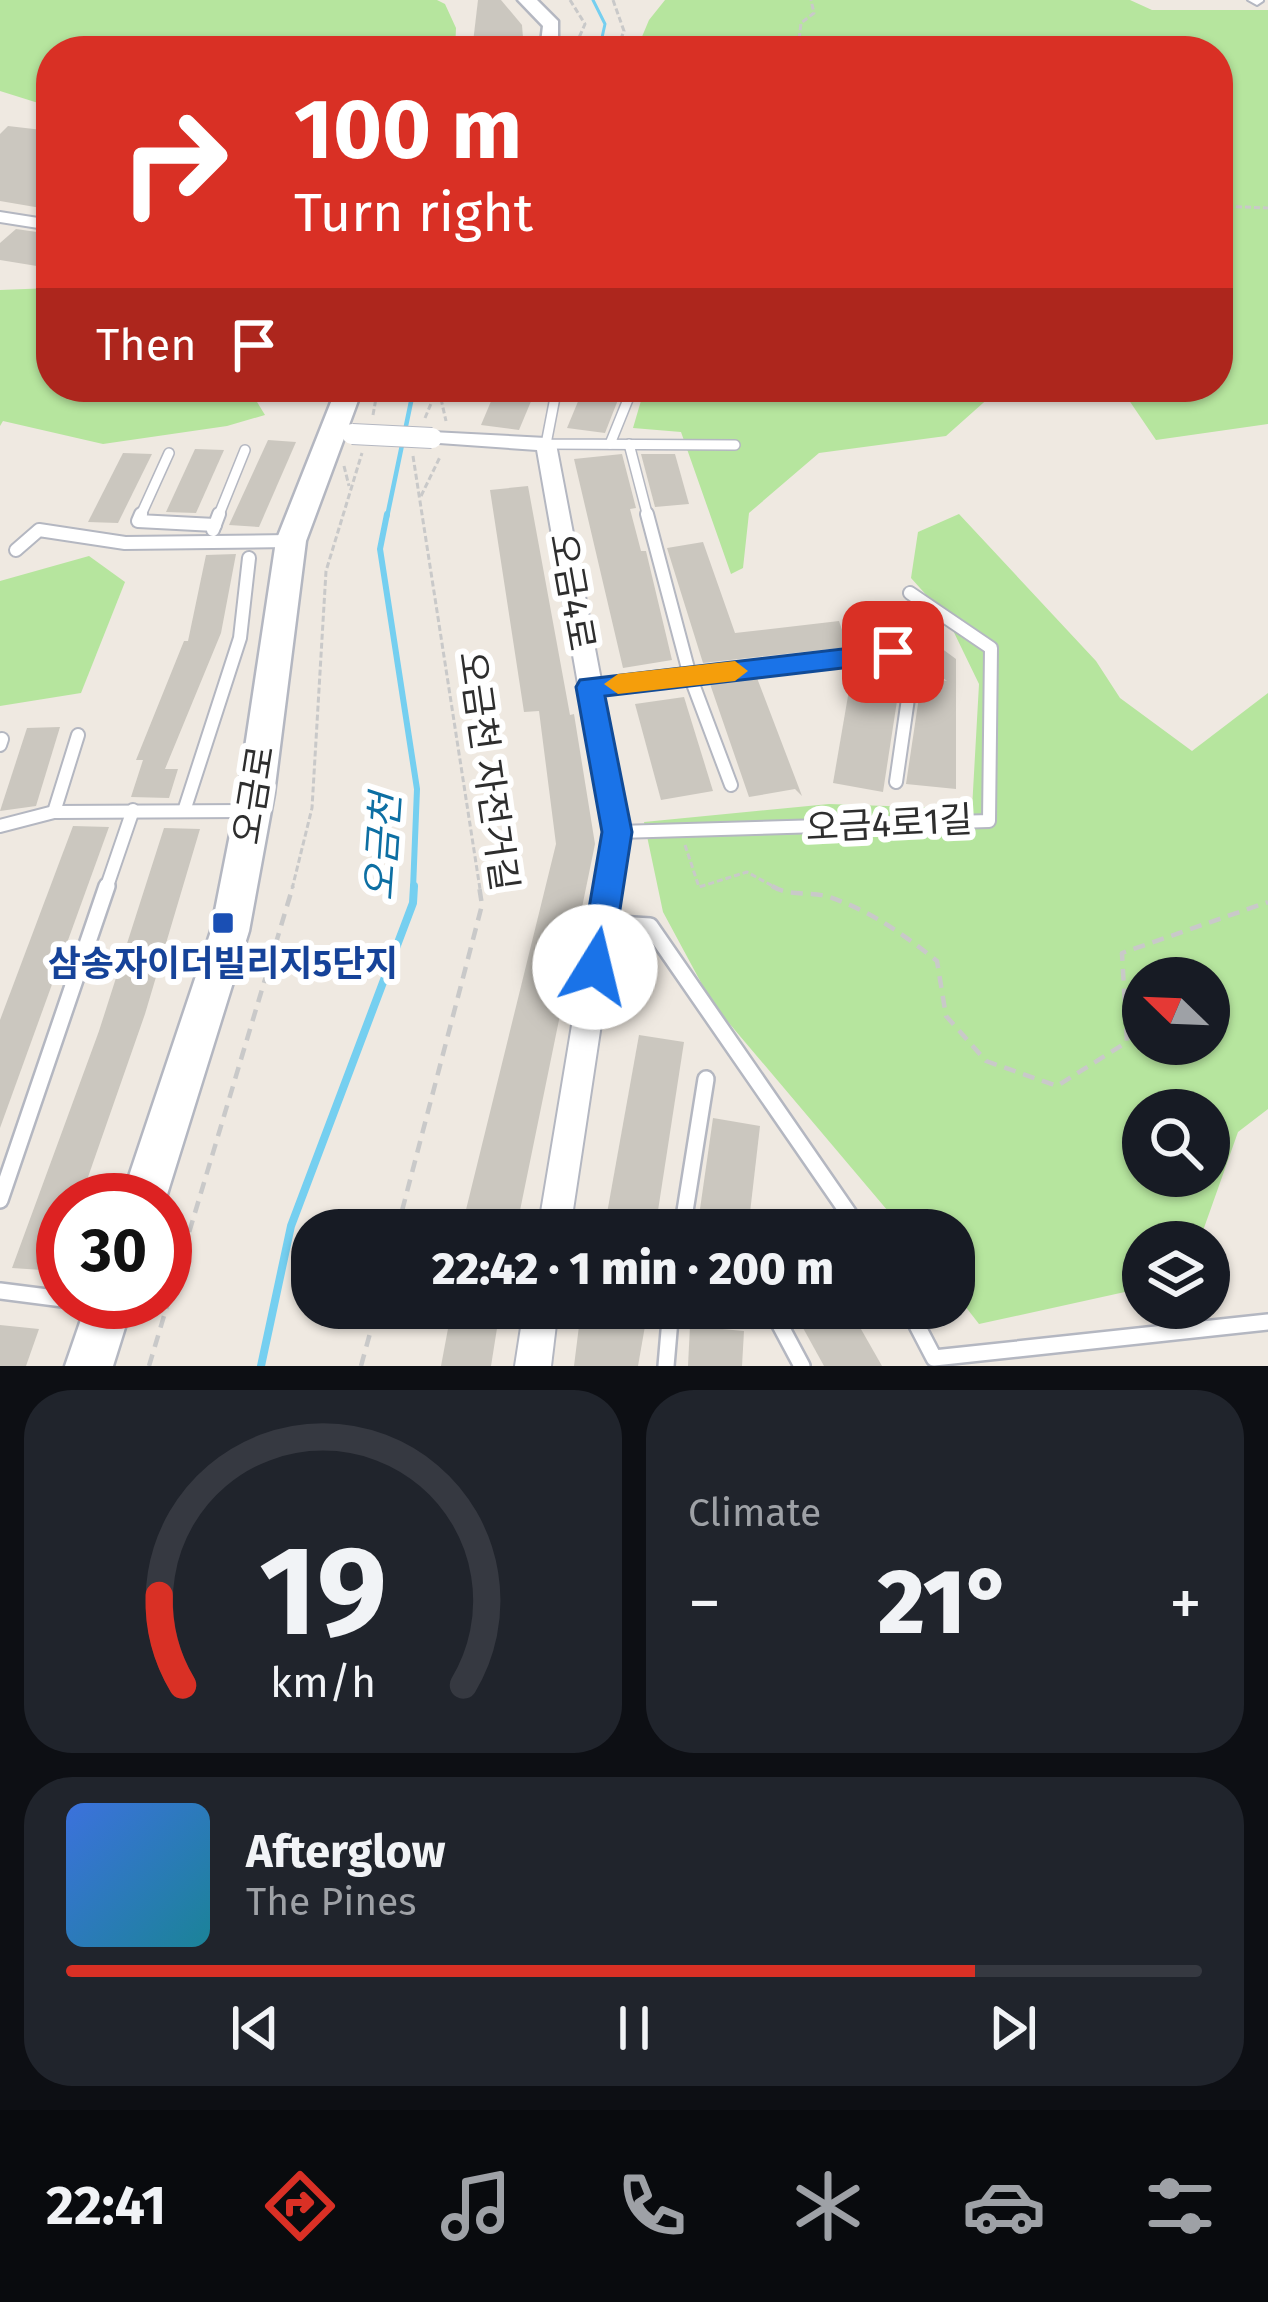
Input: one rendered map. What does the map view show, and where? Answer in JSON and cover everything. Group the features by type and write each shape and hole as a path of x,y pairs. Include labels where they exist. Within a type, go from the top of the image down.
{"street":[{"path":"527,0 552,26 551,36"},
{"path":"0,217 36,223"},
{"name":"오금로","path":"152,1173 230,931 253,811 291,541 348,440 362,402"},
{"path":"348,440 433,435 546,444"},
{"name":"오금4로","path":"546,444 617,832 557,1209"},
{"path":"89,1366 101,1329"},
{"path":"533,1366 539,1329"}],"lane":[{"path":"554,402 546,444 735,445"},
{"path":"610,444 627,402"},
{"path":"629,444 690,676 731,785"},
{"path":"208,542 245,450"},
{"path":"170,453 138,521 215,525"},
{"path":"16,550 39,530 125,543 291,541"},
{"path":"184,811 240,638 249,557"},
{"name":"오금4로1길","path":"617,832 989,821 991,648 910,593"},
{"path":"859,626 912,671 896,782"},
{"path":"589,687 893,652"},
{"path":"54,812 78,735"},
{"path":"0,1200 134,810"},
{"path":"0,826 54,812 253,811"},
{"path":"602,923 650,926 845,1209"},
{"path":"685,1209 706,1079"},
{"path":"0,1291 36,1296"},
{"path":"919,1329 934,1358 1268,1322"},
{"path":"666,1366 669,1329"},
{"path":"782,1329 802,1366"}],"path":[{"path":"570,0 585,24 580,36"},
{"path":"613,0 622,36"},
{"path":"799,36 801,23 814,13 811,0"},
{"path":"1233,207 1268,208"},
{"path":"421,496 436,402"},
{"name":"오금천 자전거길","path":"402,1209 482,905 413,458 433,435 436,402"},
{"path":"149,1366 304,851 312,808 326,571 348,440"},
{"path":"681,831 699,887 747,872 784,893 824,895 886,921 937,961 946,1016 986,1061 1057,1086 1127,1042 1122,953 1268,902"},
{"path":"361,1366 371,1329"}],"green space":[{"path":"0,0 437,0 445,4 456,28 456,36 36,36 36,102 0,91"},
{"path":"665,0 1130,0 1152,10 1268,10 1268,424 1156,440 1130,402 1233,402 1233,36 642,36"},
{"path":"36,289 36,402 257,402 265,415 227,426 103,444 3,421 0,426 0,290"},
{"path":"641,402 984,402 946,436 819,453 749,513 743,568 731,574 681,432 633,428"},
{"path":"959,514 1096,661 1120,698 1192,751 1268,693 1268,1109 1238,1132 1230,1155 1230,1089 1122,1089 1122,1197 1215,1197 1206,1221 1122,1221 1122,1293 979,1324 975,1319 975,1209 886,1209 712,1003 663,912 644,822 829,804 972,809 979,684 947,618 911,578 918,532"},
{"path":"89,556 125,582 81,693 0,706 0,581"}],"building":[{"path":"478,0 501,0 522,25 523,36 474,36"},
{"path":"8,126 36,129 36,207 0,201 0,134"},
{"path":"16,229 36,232 36,266 0,260 0,243"},
{"path":"491,402 531,402 519,430 481,425"},
{"path":"578,402 617,402 605,433 567,428"},
{"path":"268,440 296,442 259,527 229,525"},
{"path":"195,449 224,450 196,513 166,512"},
{"path":"123,453 152,454 118,523 88,522"},
{"path":"622,454 636,508 630,509 641,551 646,551 672,660 623,668 574,459"},
{"path":"641,454 675,454 689,504 655,507"},
{"path":"528,486 595,844 520,1209 466,1209 556,844 539,711 524,712 490,490"},
{"path":"703,542 735,633 839,621 848,647 703,663 667,548"},
{"path":"236,554 221,633 165,769 178,769 169,798 131,797 143,760 136,760 184,641 188,641 206,555"},
{"path":"877,601 956,659 956,789 906,784 922,677 947,681 860,616"},
{"path":"853,667 901,675 883,792 833,783"},
{"path":"757,678 802,796 795,789 749,797 710,684"},
{"path":"684,697 713,791 661,800 635,704"},
{"path":"60,727 36,806 0,811 27,728"},
{"path":"73,826 109,827 0,1128 0,1020"},
{"path":"164,828 200,829 145,1014 89,1173 47,1173 99,1031"},
{"path":"639,1035 684,1042 658,1209 608,1209"},
{"path":"713,1118 760,1126 750,1209 700,1209"},
{"path":"36,1203 36,1270 12,1268"},
{"path":"0,1325 39,1329 26,1366 0,1366"},
{"path":"448,1329 497,1329 491,1366 441,1366"},
{"path":"579,1329 644,1329 638,1366 574,1366"},
{"path":"690,1329 744,1331 742,1366 688,1366"},
{"path":"804,1329 861,1329 882,1366 824,1366"}],"waterway":[{"name":"오금천","path":"593,0 605,24 602,36"},
{"name":"오금천","path":"387,517 411,402"},
{"name":"오금천","path":"387,514 380,549 417,789 413,889"},
{"name":"오금천","path":"261,1366 291,1226 413,903 414,886"}],"slow traffic":[{"path":"618,684 735,671"}],"place":[{"name":"삼송자이더빌리지5단지","path":"223,923"}],"route":[{"path":"595,967 617,832 589,687 893,652"}]}
